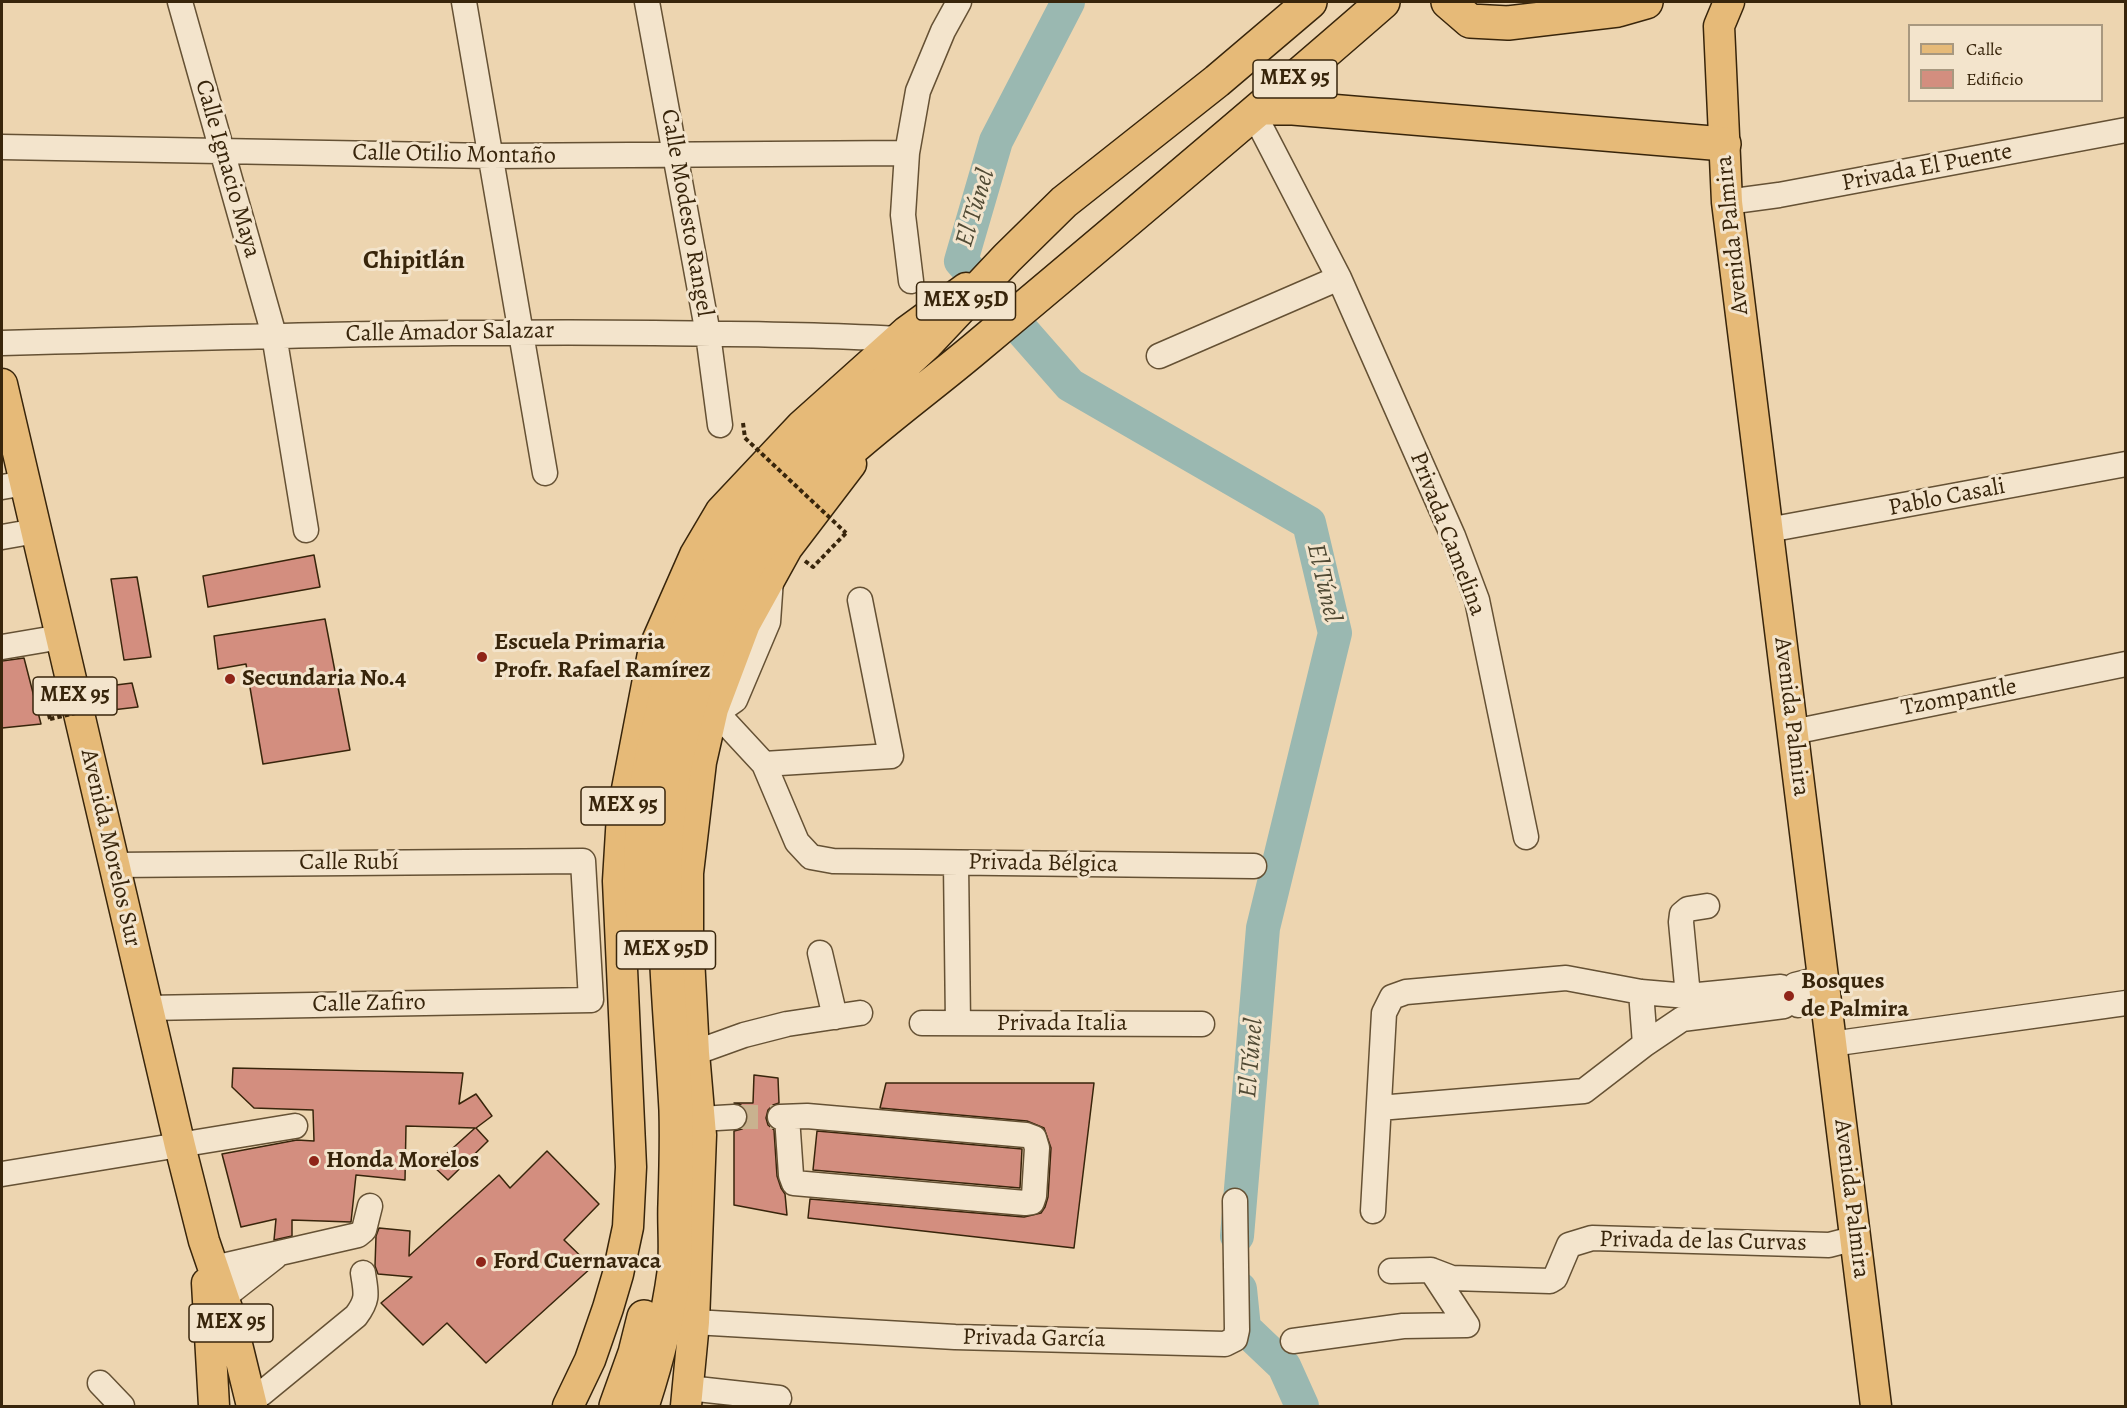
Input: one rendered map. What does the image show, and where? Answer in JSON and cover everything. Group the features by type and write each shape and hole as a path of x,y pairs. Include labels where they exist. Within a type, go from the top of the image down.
{"highway":[{"name":"MEX 95","path":"893,414 955,366 1258,111 1383,2"},
{"path":"1448,2 1470,21 1508,23 1618,10 1646,2"},
{"name":"MEX 95","path":"1007,258 1064,202 1186,104 1303,4"},
{"path":"1258,111 1304,109 1724,144"},
{"name":"MEX 95D","path":"642,1407 654,1371 673,1279 666,1204 658,1168 641,877 642,811 666,691 698,606 718,568 748,520 820,442 910,338 1007,258"},
{"name":"MEX 95D","path":"616,1407 635,1353 666,1204 677,1163 665,941 664,878 668,820 678,757 693,695 724,610 761,543 786,512 893,414"}],"main road":[{"name":"Avenida Palmira","path":"1702,2 1724,14 1724,144 1728,202 1793,732 1801,994 1831,1044 1876,1407"},
{"name":"MEX 95","path":"570,1406 590,1360 618,1274 627,1227 631,1167 618,880 622,815 654,648 695,555 721,511 801,426 910,338"},
{"name":"Avenida Morelos Sur","path":"2,384 13,485 36,531 147,1008 209,1255"},
{"name":"MEX 95","path":"687,1397 694,1322 701,1135 688,938 688,873 701,762 714,708 745,624 787,548 837,480 893,414"},
{"name":"MEX 95","path":"209,1255 227,1308"},
{"name":"MEX 95","path":"209,1255 214,1407"},
{"path":"227,1308 260,1402"},
{"path":"212,1357 230,1407"}],"street":[{"name":"Calle Ignacio Maya","path":"180,2 274,335 306,530"},
{"path":"464,2 545,473"},
{"name":"Calle Modesto Rangel","path":"647,2 708,334 720,425"},
{"path":"911,281 903,216 907,153 918,91 943,31 959,2"},
{"name":"Privada Camelina","path":"1258,111 1339,278 1453,536 1477,600 1526,837"},
{"name":"Privada El Puente","path":"1728,202 1779,195 2126,130"},
{"name":"Calle Otilio Montaño","path":"2,147 491,156 907,153"},
{"path":"1159,356 1339,278"},
{"name":"Calle Amador Salazar","path":"2,343 274,335 522,332 910,338"},
{"name":"Pablo Casali","path":"1768,531 2126,464"},
{"path":"2,537 36,531"},
{"path":"764,764 891,756 860,600"},
{"path":"2,647 61,637"},
{"name":"Tzompantle","path":"1793,732 2126,664"},
{"path":"714,708 764,764 797,842 811,857 833,861 956,863"},
{"name":"Calle Rubí","path":"114,865 583,861 591,1000"},
{"name":"Privada Bélgica","path":"958,1023 956,863 1254,866"},
{"path":"1688,996 1682,914 1688,909 1707,906"},
{"path":"820,953 835,1017"},
{"path":"1372,1211 1384,1013 1392,997 1406,992 1566,978 1641,992 1688,996 1801,994"},
{"path":"1641,992 1645,1044"},
{"path":"1379,1108 1584,1091 1682,1019 1801,994"},
{"name":"Calle Zafiro","path":"147,1008 591,1000"},
{"path":"1831,1044 2126,1004"},
{"path":"694,1053 787,1024 860,1013"},
{"name":"Privada Italia","path":"922,1023 1202,1024"},
{"path":"807,1116 1026,1135 1034,1138 1037,1148 1034,1196 1032,1202 1025,1203 794,1183 791,1176 783,1117 807,1116"},
{"path":"700,1119 734,1117"},
{"path":"2,1174 295,1126"},
{"name":"Privada García","path":"694,1322 955,1337 1225,1344 1235,1340 1237,1330 1235,1201"},
{"path":"209,1255 281,1252 358,1235 364,1230 370,1206"},
{"name":"Privada de las Curvas","path":"1391,1271 1431,1270 1452,1278 1550,1281 1555,1278 1569,1245 1592,1238 1829,1245 1856,1238"},
{"path":"227,1308 281,1252"},
{"path":"1293,1341 1403,1326 1467,1326 1431,1270"},
{"path":"260,1402 356,1316 367,1299 363,1273"},
{"path":"100,1383 122,1407"},
{"path":"687,1397 779,1398"}],"path":[{"path":"745,438 846,533 813,567"},
{"path":"44,695 50,719 106,706 102,683"}],"building":[{"path":"314,555 320,587 208,607 203,576"},
{"path":"137,577 151,657 124,660 111,579"},
{"path":"325,619 350,750 263,764 246,664 218,669 214,636"},
{"path":"24,658 41,724 2,728 2,661"},
{"path":"132,683 138,707 112,710 108,686"},
{"name":"Honda Morelos","path":"233,1068 463,1073 459,1104 476,1094 492,1116 476,1128 488,1141 448,1180 433,1166 475,1128 406,1126 405,1180 356,1175 351,1222 292,1220 292,1236 274,1240 276,1219 241,1227 222,1154 297,1140 314,1141 313,1110 254,1108 232,1087"},
{"path":"754,1075 778,1078 779,1103 768,1110 766,1118 768,1125 774,1130 777,1176 785,1194 787,1215 734,1205 734,1131 742,1129 748,1117 746,1109 734,1103 753,1103"},
{"path":"886,1083 1094,1083 1074,1248 808,1218 810,1199 1024,1217 1041,1213 1045,1207 1048,1197 1051,1148 1044,1128 1027,1121 880,1108"},
{"path":"817,1131 1022,1149 1020,1188 813,1170"},
{"name":"Ford Cuernavaca","path":"547,1151 599,1204 564,1240 592,1267 486,1363 447,1323 423,1345 381,1303 412,1277 378,1274 375,1266 376,1236 379,1228 410,1231 409,1256 499,1175 510,1188"}],"waterway":[{"name":"El Túnel","path":"1068,2 996,141 961,261 1070,385 1309,523 1335,633 1263,928 1237,1236"},
{"name":"El Túnel","path":"1240,1289 1244,1328 1284,1366 1302,1406"}],"tunnel":[{"path":"734,1117 780,1117"}],"place":[{"name":"Escuela Primaria Profr. Rafael Ramírez","path":"482,657"},
{"name":"Secundaria No.4","path":"230,679"},
{"name":"Bosques de Palmira","path":"1789,996"},
{"name":"Honda Morelos","path":"314,1161"},
{"name":"Ford Cuernavaca","path":"481,1262"}],"district":[{"name":"Chipitlán","path":"414,262"}]}
